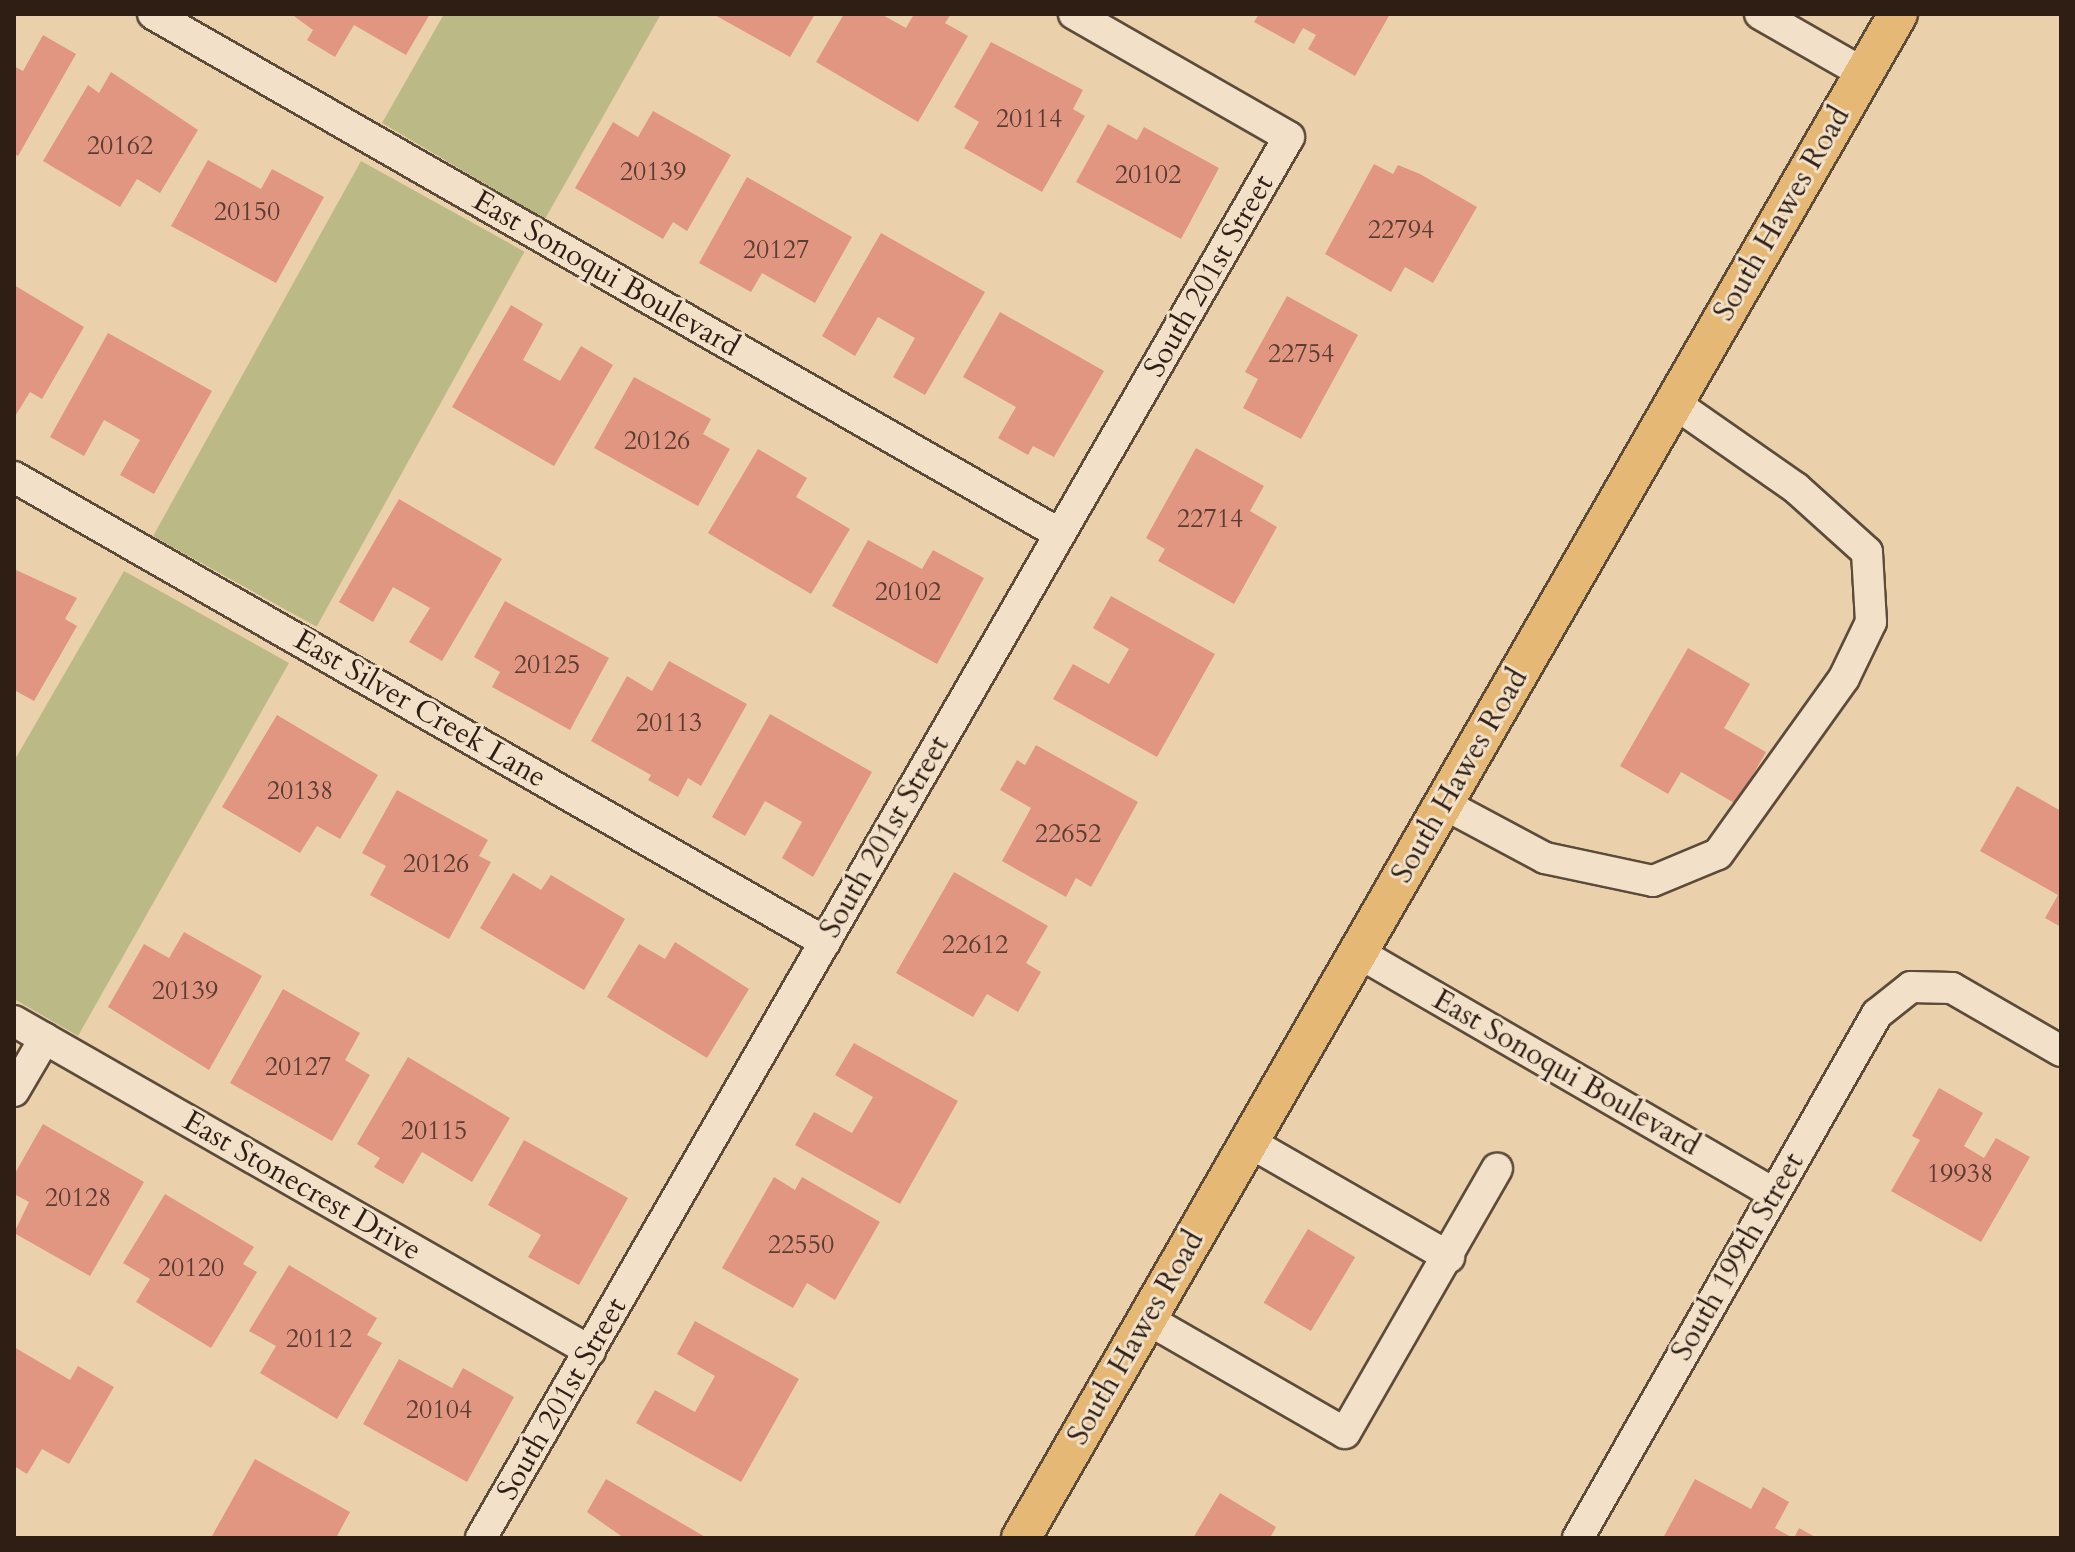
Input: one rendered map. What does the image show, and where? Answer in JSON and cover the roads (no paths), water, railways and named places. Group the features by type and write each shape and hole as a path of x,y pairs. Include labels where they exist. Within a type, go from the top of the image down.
{"main road":[{"name":"South Hawes Road","path":"1021,1538 1898,14"}],"street":[{"name":"East Sonoqui Boulevard","path":"153,14 1060,534"},
{"name":"South 201st Street","path":"481,1538 1289,137 1074,14"},
{"path":"1760,14 1863,73"},
{"path":"1444,804 1545,858 1653,881 1718,854 1844,678 1871,622 1867,552 1796,488 1674,403"},
{"name":"East Silver Creek Lane","path":"14,477 825,942"},
{"name":"East Sonoqui Boulevard","path":"1359,953 1773,1193"},
{"name":"South 199th Street","path":"1578,1538 1877,1014 1911,987 1952,988 2061,1051"},
{"name":"East Stonecrest Drive","path":"14,1021 590,1351"},
{"path":"14,1091 45,1038"},
{"path":"1249,1142 1449,1257"},
{"path":"1147,1319 1345,1433 1497,1169"}]}
